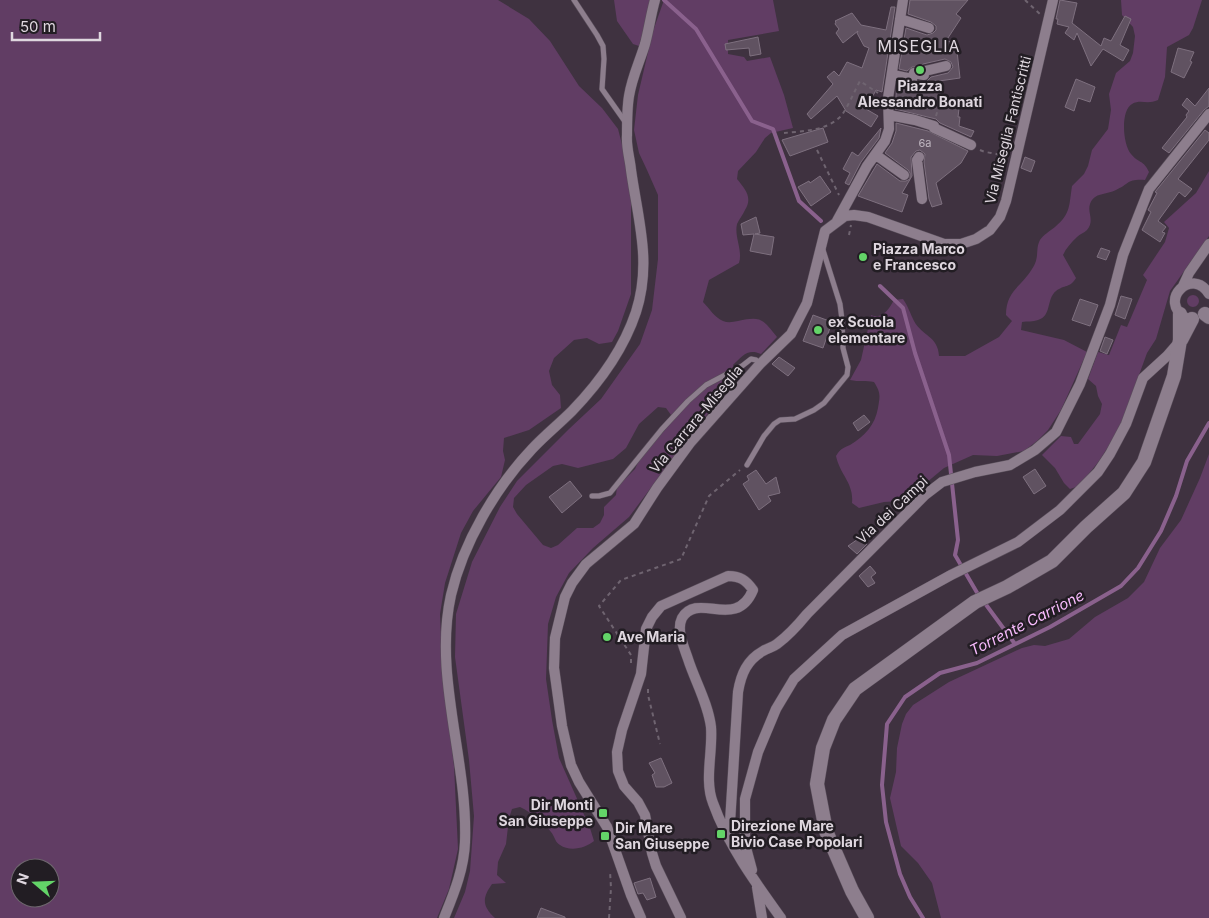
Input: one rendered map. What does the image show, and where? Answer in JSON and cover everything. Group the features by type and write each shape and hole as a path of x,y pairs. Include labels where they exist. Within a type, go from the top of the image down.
{"main road":[{"path":"867,918 852,891 826,831 817,784 823,748 834,720 855,689 975,602 1007,587 1052,561 1124,493 1144,462 1174,376 1180,340 1199,315"}],"street":[{"path":"444,918 462,870 465,843 461,779 448,676 447,626 452,593 469,543 484,514 510,474 536,445 572,412 603,376 620,350 636,312 645,262 642,232 626,138 628,97 655,0"},
{"name":"Via Carrara-Miseglia","path":"641,918 607,827 579,782 571,765 562,726 554,668 555,638 560,612 572,583 586,564 634,524 657,488 690,443 760,364 791,334 800,318 807,302 825,231 841,218 844,206 885,141 889,129 888,98 903,0"},
{"name":"Via Miseglia Fantiscritti","path":"841,218 854,215 868,217 944,244 961,244 976,239 990,230 1000,217 1006,201 1053,0"},
{"path":"900,16 929,28"},
{"path":"893,75 912,79 914,73 924,75 924,71 946,66"},
{"name":"Via dei Campi","path":"730,839 738,692 740,677 746,666 750,660 762,651 791,633 807,614 925,495 942,482 1010,465 1035,450 1056,432 1080,384 1110,305 1123,255 1149,189 1209,114"},
{"path":"889,115 934,126 939,131 971,145"},
{"path":"876,155 904,175"},
{"path":"919,157 917,160 922,199"},
{"path":"1199,315 1175,305 1175,300 1189,273 1209,244"},
{"path":"1183,286 1192,283 1208,289"},
{"path":"762,918 756,883 745,844 745,799 758,752 776,710 794,679 842,636 951,575 1018,542 1060,510 1098,472 1126,424 1143,378 1167,356 1180,340"},
{"path":"681,918 656,866 645,815 638,802 624,786 618,771 617,752 638,672 646,629 652,617 661,606 728,576 736,576 746,580 753,590 749,599 742,606 732,610 695,609 685,614 680,624 680,630 688,660 707,709 711,725 710,783 712,802 730,839 756,883 781,918"}],"lane":[{"path":"574,0 603,46 602,89 627,126"},
{"path":"747,465 764,436 774,424 780,420 796,418 824,403 844,380 848,372 843,348 840,304 821,244"},
{"path":"1189,273 1209,251"},
{"name":"Via Carrara-Miseglia","path":"592,496 610,493 662,429 706,385 742,366 751,359 756,360 760,364"}],"path":[{"path":"1025,0 1048,21"},
{"path":"784,133 810,131 831,124 841,115 860,80 888,98"},
{"path":"934,126 940,102"},
{"path":"939,106 944,108"},
{"path":"938,110 943,111"},
{"path":"971,145 985,152 1000,154 1015,162"},
{"path":"816,150 842,201"},
{"path":"660,744 648,695 649,690 630,662 631,655 599,606 621,580 681,559 709,496 747,465"},
{"path":"609,918 610,868"}],"shaded area":[{"path":"0,0 498,0 529,19 550,41 579,86 602,108 618,129 631,193 631,294 618,331 612,342 599,344 587,338 574,340 554,358 549,371 552,385 560,395 561,408 529,430 504,438 503,451 505,460 501,477 473,511 461,533 445,583 440,614 442,660 454,766 458,849 449,889 437,918 0,918"},
{"path":"614,0 652,0 639,46 633,44 617,21"},
{"path":"664,0 773,0 779,31 728,40 728,54 744,57 747,61 770,57 784,95 793,128 771,133 738,171 737,179 748,197 747,205 736,229 740,253 739,263 709,280 703,302 720,320 730,322 752,319 761,320 777,337 761,354 749,352 733,365 738,376 629,517 593,548 569,573 556,597 548,624 546,679 552,720 559,758 594,841 587,846 578,848 564,847 558,844 548,828 533,815 520,807 512,809 506,844 498,862 497,875 506,883 492,884 485,898 488,910 495,918 454,918 465,892 470,871 474,816 469,760 455,657 456,614 472,562 500,507 517,481 601,399 640,344 652,310 658,259 658,195 639,153 634,130 638,95 653,31","holes":["658,407 666,408 671,415 665,430 642,454 635,469 617,487 616,495 604,507 604,515 600,523 593,528 577,528 558,545 551,548 543,545 517,514 513,507 514,498 526,485 553,466 562,464 578,468 613,459 626,448 639,424"]},
{"path":"1121,0 1202,0 1189,35 1167,47 1165,77 1158,100 1132,104 1126,114 1124,128 1128,150 1147,168 1149,172 1145,180 1131,181 1112,192 1094,197 1089,207 1091,220 1087,230 1071,243 1063,255 1076,278 1071,284 1053,294 1047,311 1042,318 1036,321 1022,322 1021,330 1064,340 1087,352 1061,410 1048,430 1024,451 997,456 973,455 944,468 908,498 859,508 852,503 849,484 840,469 836,456 842,449 865,434 877,414 879,395 874,382 850,380 861,360 871,315 882,315 894,300 903,299 917,326 936,344 939,356 965,356 999,337 1012,321 1006,315 1011,295 1034,265 1040,240 1067,213 1072,186 1084,174 1092,150 1108,129 1111,110 1109,94 1116,73 1130,61 1135,36 1133,27 1122,15"},
{"path":"1209,171 1209,236 1170,291 1156,339 1147,353 1119,430 1099,461 1079,486 1070,489 1055,468 1042,455 1061,436 1071,437 1074,444 1078,444 1100,414 1102,404 1096,386 1088,379 1098,352 1109,355 1121,325 1127,327 1147,280 1143,275 1165,242 1169,228 1164,222 1196,193"},
{"path":"1195,295 1198,296 1198,306 1191,307 1188,306 1187,299 1188,296"},
{"path":"1209,454 1209,918 941,918 932,883 918,863 901,846 890,798 896,772 897,748 906,714 913,705 949,682 1022,648 1034,645 1045,646 1069,639 1095,617 1128,598 1144,582 1160,548 1181,520"}],"building":[{"path":"910,0 968,0 956,14 961,18 946,41 956,42 960,78 939,81 940,96 960,100 959,126 974,131 971,137 940,123 936,119 895,109 897,83 913,86 919,81 926,82 931,77 948,73 953,67 951,62 945,59 923,64 920,67 912,67 907,71 899,69 906,28 927,35 936,30 936,26 931,22 908,14"},
{"path":"1060,0 1077,3 1072,23 1101,46 1104,38 1111,41 1125,16 1131,19 1120,45 1129,50 1123,61 1103,49 1091,66 1077,33 1074,40 1065,33 1069,27 1057,24 1058,19 1056,19"},
{"path":"891,7 895,7 882,92 876,90 866,109 878,116 871,127 846,111 837,96 811,119 807,114 833,84 827,77 834,71 839,76 847,62 862,68 869,48 864,46 857,33 858,31 843,43 836,33 839,29 835,21 852,13 861,25 886,30"},
{"path":"758,37 761,54 750,56 749,48 726,50 725,44"},
{"path":"1178,48 1194,52 1190,61 1192,62 1184,78 1171,72"},
{"path":"1076,79 1095,87 1090,102 1078,98 1074,111 1065,107"},
{"path":"1209,88 1209,106 1169,153 1162,148 1187,117 1186,115 1189,111 1182,105 1187,98 1195,106"},
{"path":"896,123 928,131 968,151 961,163 936,183 942,204 932,207 929,199 924,162 925,154 920,150 916,151 911,157 912,176 902,193 908,195 902,212 858,196 877,164 900,181 910,179 908,170 885,153 892,143 896,131"},
{"path":"823,128 828,142 790,156 782,140"},
{"path":"881,128 879,138 861,162 849,185 845,183 850,173 843,169 852,152 858,156"},
{"path":"1205,130 1209,133 1209,140 1178,179 1192,189 1185,197 1179,192 1158,221 1166,227 1162,232 1165,233 1160,242 1142,230 1151,212 1148,210 1157,193 1155,192"},
{"path":"1025,157 1035,161 1031,172 1021,168"},
{"path":"820,176 831,192 811,206 798,187 809,181 810,183"},
{"path":"756,217 760,233 755,234 774,237 771,255 750,251 754,234 743,235 741,224"},
{"path":"1101,248 1110,251 1106,260 1097,257"},
{"path":"1121,296 1132,299 1125,319 1115,315"},
{"path":"1080,299 1098,305 1090,326 1072,320"},
{"name":"ex Scuola elementare","path":"813,315 832,322 823,348 803,341"},
{"path":"1105,337 1113,340 1107,354 1100,351"},
{"path":"779,357 795,368 788,376 772,364"},
{"path":"864,415 870,422 858,431 853,423"},
{"path":"1035,469 1046,486 1034,494 1023,477"},
{"path":"756,470 766,484 776,477 780,493 768,496 771,501 759,510 743,484 749,480 747,476"},
{"path":"570,481 582,496 562,513 549,497"},
{"path":"861,537 867,544 857,554 848,546"},
{"path":"870,566 876,573 871,577 875,583 868,587 859,576"},
{"path":"661,758 672,783 664,787 656,787 652,775 655,773 649,763"},
{"path":"650,878 656,897 647,900 643,893 638,894 634,883"},
{"path":"541,908 565,917 565,918 537,918"}],"waterway":[{"path":"664,0 696,29 752,121 773,129 799,201 821,221"},
{"path":"880,286 903,308 915,353 949,455 958,540 955,555 979,596"},
{"name":"Torrente Carrione","path":"923,918 910,897 900,874 886,822 882,785 887,724 905,697 940,673 977,663 1050,627 1121,586 1138,568 1161,531 1176,496 1187,461 1209,423"},
{"path":"984,602 1015,644"}],"place":[{"name":"Piazza Alessandro Bonati","path":"920,70"},
{"name":"Piazza Marco e Francesco","path":"863,257"},
{"name":"ex Scuola elementare","path":"818,330"},
{"name":"Ave Maria","path":"607,637"},
{"name":"Dir Monti San Giuseppe","path":"603,813"},
{"name":"Direzione Mare Bivio Case Popolari","path":"721,834"},
{"name":"Dir Mare San Giuseppe","path":"605,836"}],"district":[{"name":"MISEGLIA","path":"919,46"}]}
